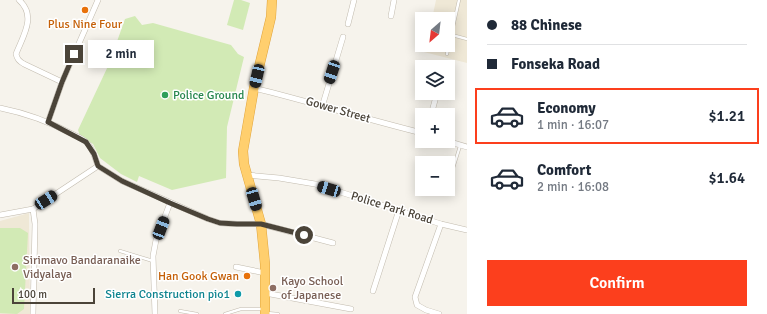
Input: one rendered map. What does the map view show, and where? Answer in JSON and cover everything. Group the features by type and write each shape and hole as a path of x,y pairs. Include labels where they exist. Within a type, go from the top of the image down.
{"highway":[{"path":"265,312 265,273 261,224 244,164 243,151 254,88 271,17 272,0"}],"street":[{"path":"19,0 29,15 29,21 16,54 17,58 20,62 62,82"},
{"path":"48,122 62,82 98,0"},
{"path":"348,24 354,0"},
{"path":"391,16 394,0"},
{"path":"322,107 343,37"},
{"name":"Gower Street","path":"254,88 415,131"},
{"path":"0,108 48,122 86,142 94,154 98,166 122,181 208,219 220,223 261,224 333,243"},
{"path":"455,143 467,147"},
{"path":"0,215 33,209 98,166"},
{"name":"Police Park Road","path":"247,175 279,178 315,184 441,224 467,230"},
{"path":"155,314 154,261 156,240 170,203"},
{"path":"33,209 35,224 33,314"},
{"path":"373,291 400,210"},
{"path":"439,314 426,310 417,305 415,297 441,224"},
{"path":"236,267 265,273"},
{"path":"265,293 351,309"}],"lane":[{"path":"455,20 459,0"},
{"path":"455,36 467,39"},
{"path":"455,162 460,145"},
{"path":"120,251 154,261"},
{"path":"225,314 241,309 278,314"},
{"path":"180,311 197,314"}],"shaded area":[{"path":"436,0 467,0 467,63 424,52 455,52 455,12 433,12"},
{"name":"Sirimavo Bandaranaike Vidyalaya","path":"29,213 30,314 0,314 0,221"}],"green space":[{"path":"234,0 241,0 250,3 243,30 227,25"},
{"name":"Police Ground","path":"135,16 142,25 153,23 231,45 238,54 244,57 227,127 226,178 172,190 139,176 137,182 121,174 100,158 93,144 80,136 78,130 109,64 125,19"},
{"name":"Sirimavo Bandaranaike Vidyalaya","path":"0,228 20,228 28,233 24,309 17,314 0,313"}],"place":[{"name":"Plus Nine Four","path":"85,10"},
{"name":"Police Ground","path":"165,95"},
{"name":"Sirimavo Bandaranaike Vidyalaya","path":"15,267"},
{"name":"Han Gook Gwan","path":"247,276"},
{"name":"Kayo School of Japanese","path":"273,288"},
{"name":"Sierra Construction pio1","path":"238,294"}],"route":[{"path":"74,54 62,82 48,122 86,142 94,154 98,166 122,181 208,219 220,223 261,224 304,235"}]}
